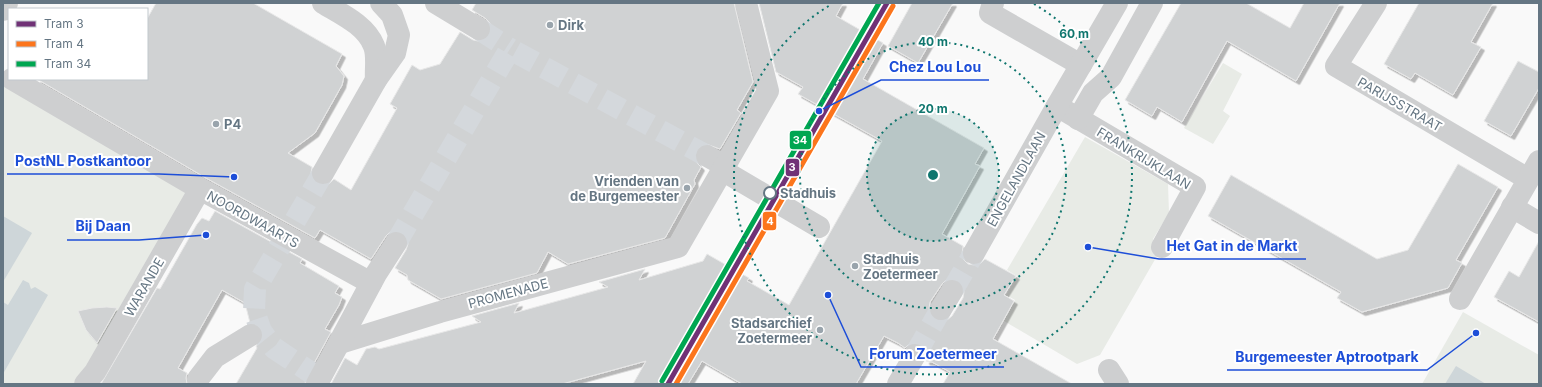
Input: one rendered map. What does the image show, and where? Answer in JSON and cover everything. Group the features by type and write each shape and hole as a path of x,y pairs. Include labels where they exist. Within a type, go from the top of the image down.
{"street":[{"path":"3,10 7,3"},
{"path":"322,3 357,24 366,32 374,47 376,80"},
{"path":"323,173 376,80 395,53 399,35 392,15 381,3"},
{"path":"436,3 479,29"},
{"path":"746,3 768,91 718,164 819,227"},
{"path":"1057,106 1117,3"},
{"path":"1078,118 1093,93 1111,76 1152,3"},
{"name":"PARIJSSTRAAT","path":"1376,3 1336,66 1528,179"},
{"path":"991,8 1081,65"},
{"name":"NOORDWAARTS","path":"14,80 200,189 371,283"},
{"name":"FRANKRIJKLAAN","path":"1057,106 1195,187 1162,247"},
{"name":"ENGELANDLAAN","path":"974,253 1057,106"},
{"path":"1460,299 1539,161"},
{"name":"PROMENADE","path":"340,343 440,312 678,247 718,164"},
{"name":"WARANDE","path":"85,384 95,372 200,189"},
{"path":"1512,207 1539,223"},
{"path":"317,384 371,283 396,243"},
{"path":"198,380 215,357 251,335"},
{"path":"898,384 915,355"}],"shaded area":[{"path":"1223,63 1242,74 1223,111 1230,116 1213,144 1184,128"},
{"path":"3,72 8,75 8,80 18,80 202,180 87,384 3,384"},
{"path":"1085,137 1168,184 1169,213 1153,239 1157,256 1100,355 1077,364 1004,321 1015,300 1006,295 1017,276 1007,270"},
{"path":"3,216 32,233 3,282"},
{"path":"23,280 29,283 31,289 35,287 48,295 3,374 3,302 8,305"},
{"path":"1463,312 1539,355 1539,384 1422,384"},
{"path":"1456,366 1486,384 1445,384"}],"building":[{"path":"156,3 253,3 342,54 336,66 344,76 342,85 315,133 288,153 312,167 312,179 317,184 329,184 334,179 351,190 397,108 390,104 412,65 420,70 440,64 460,32 473,40 478,41 485,40 489,36 491,30 490,23 472,10 476,3 734,3 753,82 737,110 741,113 720,149 706,144 701,145 696,150 695,157 697,163 701,167 694,180 695,184 665,238 568,264 548,252 537,273 441,299 408,280 407,275 395,268 408,244 407,237 402,232 390,232 371,259 320,230 315,238 206,178 39,80 148,80 148,17"},
{"path":"759,3 843,3 836,16 883,43 863,79 984,148 975,164 980,166 942,234 963,246 963,259 968,264 980,264 985,259 1016,276 1004,295 1014,301 993,339 1072,384 943,384 950,372 932,362 926,361 926,349 922,344 909,344 905,348 884,336 856,384 742,384 702,361 688,384 633,384 646,361 562,384 331,384 345,358 357,365 366,349 375,347 379,349 481,322 472,316 519,303 514,313 608,287 599,282 645,269 639,280 703,261 707,254 749,278 747,281 789,305 882,141 798,94 803,87 776,72","holes":["953,279 959,281 963,285 963,298 952,316 947,320 935,320 930,315 930,302 946,280"]},
{"path":"912,3 953,3 918,63 888,46"},
{"path":"1181,3 1246,3 1290,28 1304,3 1340,3 1296,81 1227,41 1182,122 1157,107 1152,116 1125,100"},
{"path":"1419,3 1493,3 1471,42 1481,47 1453,95 1415,73 1411,79 1384,64"},
{"path":"1518,61 1539,72 1539,88 1511,136 1484,121"},
{"path":"1458,164 1498,187 1456,260 1462,263 1448,288 1362,312 1337,298 1341,292 1208,216 1231,175 1377,259 1408,250"},
{"path":"215,211 302,259 300,263 339,286 335,293 342,297 325,329 331,332 306,378 305,384 236,384 257,348 256,346 262,341 263,334 261,328 257,324 250,323 245,303 222,290 178,368 187,373 187,384 101,384 157,288 160,289 197,224 202,218 209,221"},
{"path":"1539,241 1539,322 1494,297 1509,271 1519,277"},
{"path":"107,307 117,308 97,343 86,330 78,311"}],"tunnel":[{"path":"479,29 510,49"},
{"path":"396,243 510,49 707,156"},
{"path":"323,173 255,289 254,311 261,331 274,348 328,384"},
{"path":"952,291 974,253"},
{"path":"915,355 941,309"}],"tram line":[{"name":"34","path":"662,381 879,3"},
{"name":"3","path":"668,384 887,3"},
{"name":"4","path":"676,384 893,6"}],"place":[{"name":"Dirk","path":"550,25"},
{"name":"Chez Lou Lou","path":"819,111"},
{"name":"P4","path":"216,124"},
{"name":"PostNL Postkantoor","path":"234,177"},
{"name":"Vrienden van de Burgemeester","path":"687,188"},
{"name":"Stadhuis","path":"770,193"},
{"name":"Bij Daan","path":"206,235"},
{"name":"Het Gat in de Markt","path":"1088,247"},
{"name":"Stadhuis Zoetermeer","path":"855,266"},
{"name":"Forum Zoetermeer","path":"828,295"},
{"name":"Stadsarchief Zoetermeer","path":"820,330"},
{"name":"Burgemeester Aptrootpark","path":"1476,333"}]}
